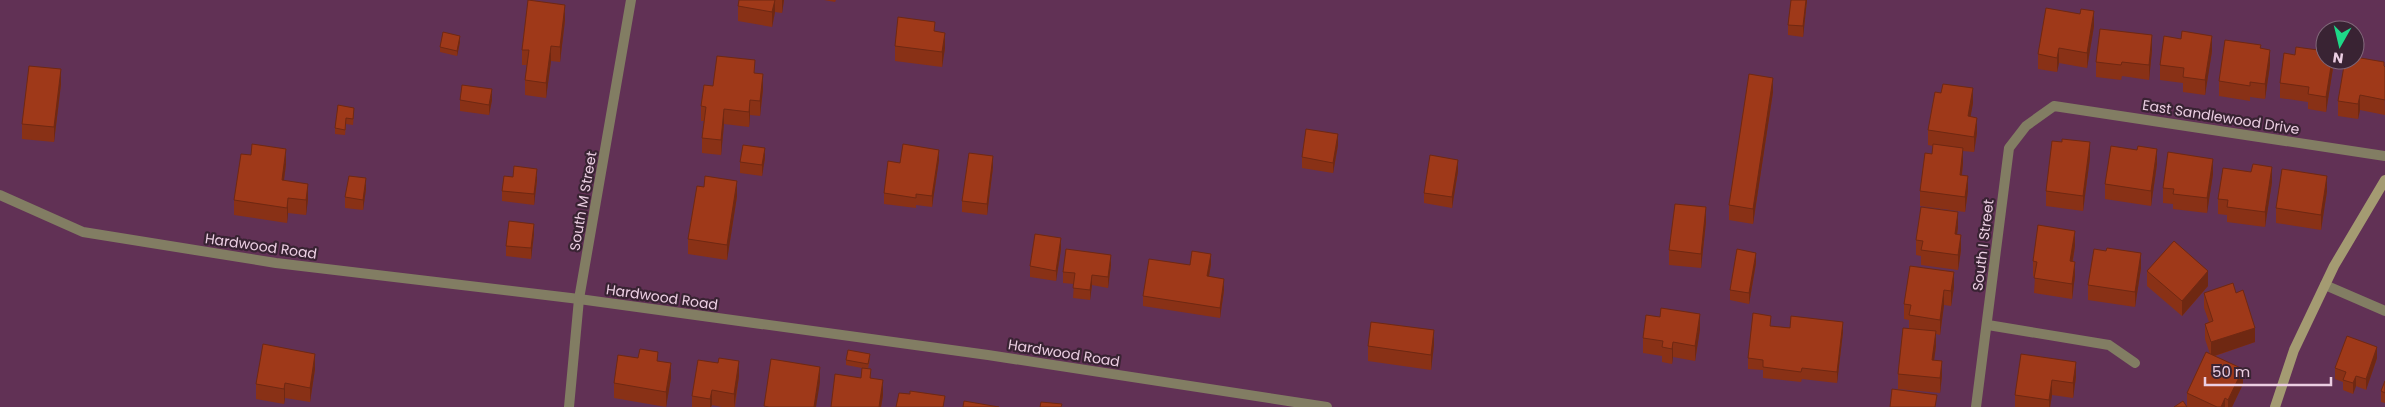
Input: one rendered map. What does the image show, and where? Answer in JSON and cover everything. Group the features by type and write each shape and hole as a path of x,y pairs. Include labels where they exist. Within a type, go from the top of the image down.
{"street":[{"name":"South M Street","path":"569,407 580,299 631,0"},
{"name":"East Sandlewood Drive","path":"2054,106 2385,156"},
{"name":"South I Street","path":"1976,407 1988,325 2009,148 2026,126 2054,106"},
{"path":"2275,407 2294,350 2325,285 2385,180"},
{"name":"Hardwood Road","path":"0,195 83,232 276,263 580,299 988,355 1327,407"},
{"path":"2325,285 2385,311"},
{"path":"1988,325 2109,345 2135,363"}],"building":[{"path":"528,0 565,5 560,47 551,46 546,83 525,80 529,50 522,50"},
{"path":"739,0 775,0 772,12 738,6"},
{"path":"1791,0 1806,0 1803,26 1788,25"},
{"path":"2046,8 2080,14 2081,9 2094,11 2087,53 2059,48 2057,58 2038,54"},
{"path":"898,17 935,22 934,31 945,33 942,52 895,46"},
{"path":"2100,29 2152,35 2149,65 2122,62 2121,65 2096,62"},
{"path":"2182,31 2212,36 2205,80 2183,77 2184,68 2160,65 2164,36 2181,39"},
{"path":"443,32 460,36 457,51 440,47"},
{"path":"2225,40 2261,45 2260,48 2270,50 2265,84 2250,82 2250,86 2219,81"},
{"path":"2296,47 2315,50 2315,70 2330,70 2326,97 2308,94 2309,87 2280,83 2284,53 2295,55"},
{"path":"717,56 755,60 754,73 763,74 760,101 750,100 749,112 724,109 721,140 702,138 706,107 701,106 704,85 713,86"},
{"path":"2365,59 2384,62 2385,100 2360,95 2358,104 2338,101 2343,70 2365,70"},
{"path":"29,66 61,69 54,127 22,124"},
{"path":"1749,74 1773,78 1753,209 1729,205"},
{"path":"1943,84 1973,88 1968,116 1977,118 1974,137 1928,130 1935,92 1941,93"},
{"path":"462,85 492,89 489,105 460,100"},
{"path":"338,105 354,108 353,119 346,118 345,130 335,128"},
{"path":"1306,129 1338,134 1333,163 1302,157"},
{"path":"2062,139 2090,142 2083,196 2046,191 2052,141 2062,142"},
{"path":"252,144 286,149 282,180 308,184 306,200 288,198 287,208 234,200 241,154 251,155"},
{"path":"903,144 939,150 932,196 916,194 916,198 884,193 888,161 900,163"},
{"path":"1933,144 1963,148 1960,175 1968,176 1965,197 1920,191 1925,153 1932,154"},
{"path":"743,145 765,148 762,165 740,162"},
{"path":"2111,146 2137,150 2138,146 2157,149 2151,191 2105,184"},
{"path":"2168,152 2213,159 2207,198 2173,194 2174,189 2163,188"},
{"path":"969,153 993,156 987,204 962,201"},
{"path":"1430,155 1458,160 1452,197 1424,193"},
{"path":"2253,164 2272,167 2265,212 2227,207 2228,200 2218,199 2223,168 2251,172"},
{"path":"514,166 537,169 534,194 502,191 504,176 513,177"},
{"path":"2282,169 2327,176 2321,215 2276,208"},
{"path":"349,176 366,178 363,200 345,197"},
{"path":"705,176 737,181 727,245 688,239 697,186 704,187"},
{"path":"1675,204 1706,207 1701,254 1669,250"},
{"path":"1921,207 1958,212 1955,234 1961,235 1958,255 1921,250 1923,241 1916,240"},
{"path":"509,221 534,224 531,248 506,246"},
{"path":"2038,225 2075,231 2070,261 2075,262 2072,284 2034,278 2037,262 2033,261"},
{"path":"1035,234 1061,238 1056,271 1030,266"},
{"path":"2174,241 2208,271 2182,301 2147,271"},
{"path":"2107,248 2141,253 2135,292 2088,285 2094,249 2106,251"},
{"path":"1066,249 1111,255 1108,277 1092,275 1090,290 1073,288 1075,273 1063,272"},
{"path":"1737,249 1756,253 1749,293 1730,290"},
{"path":"1192,251 1211,254 1207,276 1224,279 1220,308 1143,296 1149,259 1190,265"},
{"path":"1910,266 1954,272 1951,291 1944,290 1940,320 1909,315 1911,305 1904,304"},
{"path":"2233,283 2236,293 2243,290 2255,328 2211,342 2205,324 2213,321 2204,293"},
{"path":"1661,308 1700,314 1695,346 1673,342 1672,349 1662,347 1663,341 1643,338 1646,315 1660,317"},
{"path":"1753,313 1771,316 1770,326 1790,328 1791,316 1843,322 1837,372 1802,368 1801,372 1763,367 1763,360 1748,358"},
{"path":"1371,322 1434,330 1431,355 1368,346"},
{"path":"1903,328 1936,331 1932,360 1942,361 1940,378 1898,374"},
{"path":"2347,336 2377,347 2366,379 2356,376 2353,383 2343,380 2346,372 2335,368"},
{"path":"263,344 315,354 310,388 285,383 284,389 256,384"},
{"path":"640,349 658,352 657,361 671,363 666,392 614,383 618,355 638,358"},
{"path":"848,350 870,354 868,364 846,360"},
{"path":"2206,352 2243,369 2228,400 2225,398 2221,407 2217,407 2187,393"},
{"path":"2021,354 2076,362 2073,383 2052,380 2049,400 2015,395"},
{"path":"719,358 739,361 734,394 712,390 710,399 692,396 698,360 718,363"},
{"path":"771,359 820,367 814,407 764,406"},
{"path":"862,368 871,369 870,378 883,380 879,407 831,407 835,374 861,378"},
{"path":"2385,381 2385,393 2381,391"},
{"path":"1892,389 1937,395 1935,407 1890,407"},
{"path":"910,391 945,396 943,407 896,407 899,393 910,394"},
{"path":"964,401 999,407 963,407"},
{"path":"2183,401 2187,407 2174,407"},
{"path":"1041,402 1062,404 1061,407 1040,407"}]}
